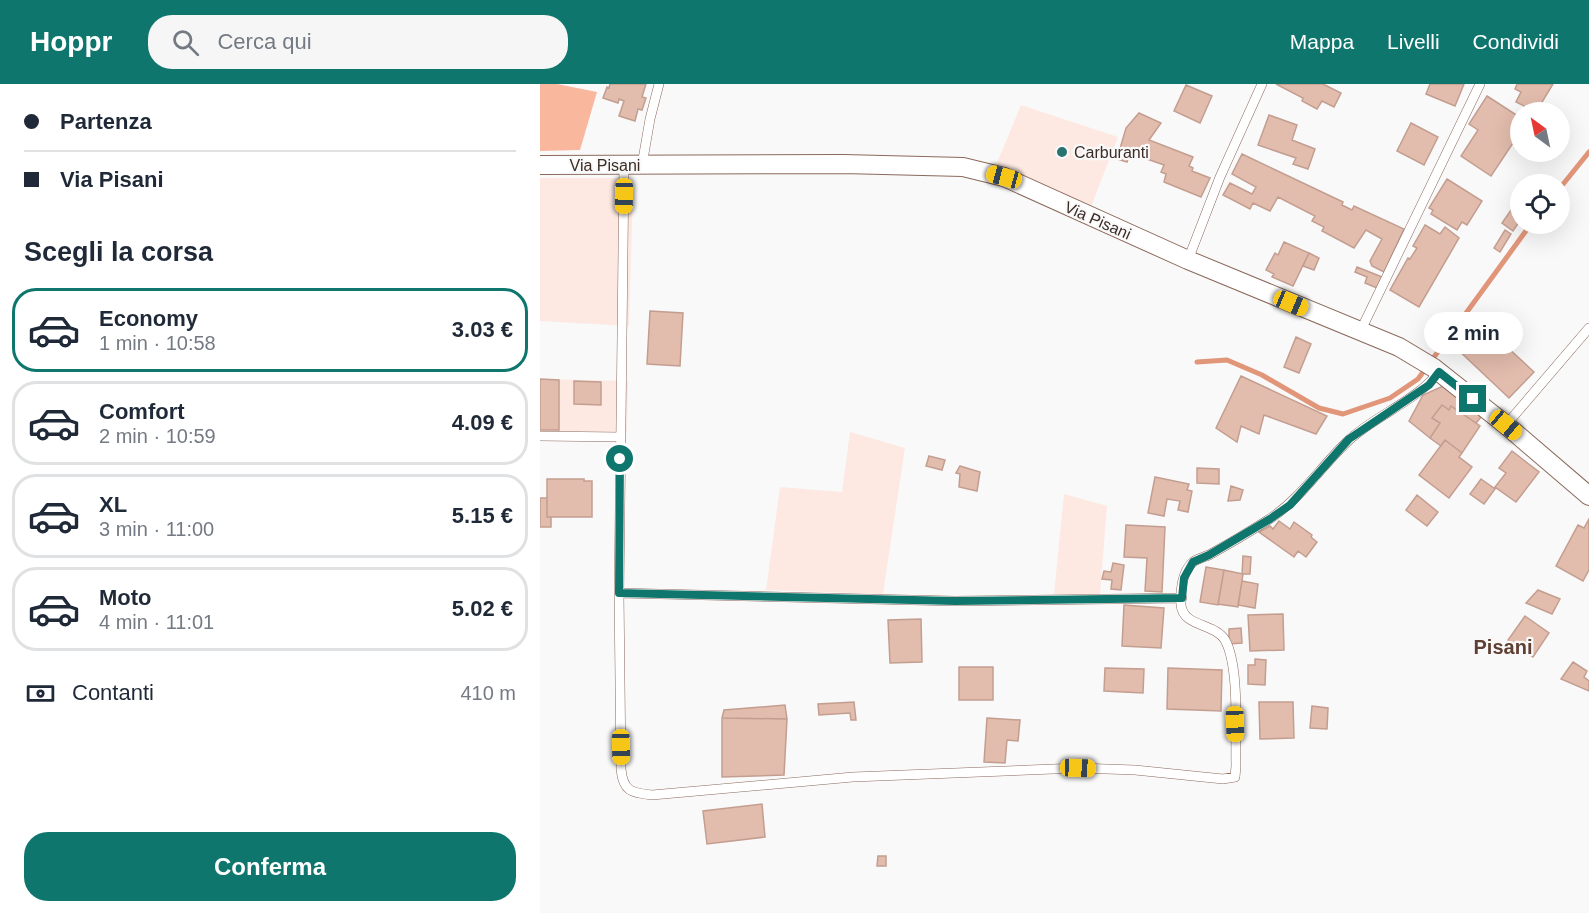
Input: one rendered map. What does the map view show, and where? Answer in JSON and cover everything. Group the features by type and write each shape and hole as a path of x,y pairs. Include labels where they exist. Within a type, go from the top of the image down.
{"street":[{"name":"Via Pisani","path":"540,165 843,164 963,167 1004,177 1188,260 1399,347 1437,370 1589,496"}],"lane":[{"path":"659,84 650,119 633,165 621,437 619,593 622,781 628,789 637,794 652,795 853,777 1078,768 1135,770 1223,779 1234,777 1236,766 1233,662 1223,637 1214,629 1190,620 1183,613 1184,578 1193,562 1209,555 1290,505 1349,439 1429,385 1437,370"},
{"path":"1188,260 1220,177 1262,84"},
{"path":"1360,332 1480,84"},
{"path":"1506,425 1589,328"},
{"path":"540,436 621,437"},
{"path":"619,593 955,601 1182,598"}],"shaded area":[{"path":"540,84 557,84 597,92 580,150 540,151"},
{"path":"1021,105 1118,137 1089,212 994,170"},
{"path":"540,178 619,178 633,189 629,326 540,321"},
{"path":"540,379 628,381 627,432 540,431"},
{"path":"850,432 905,448 883,594 766,590 780,487 842,492"},
{"path":"1064,494 1107,506 1100,594 1054,594"}],"building":[{"path":"610,84 646,84 642,97 646,98 642,110 638,109 635,121 619,116 624,101 619,99 618,103 603,98"},
{"path":"1276,84 1323,84 1341,93 1334,107 1322,101 1317,109 1302,101 1303,98"},
{"path":"1430,84 1464,84 1455,106 1426,94"},
{"path":"1517,84 1553,84 1542,102 1516,102 1521,92 1515,89"},
{"path":"1186,85 1212,96 1200,123 1174,111"},
{"path":"1487,96 1510,111 1510,148 1491,176 1461,156 1478,130 1469,124"},
{"path":"1139,113 1161,123 1149,140 1193,157 1189,166 1193,168 1192,171 1210,178 1201,197 1164,182 1166,174 1161,172 1164,165 1130,153 1127,162 1117,159 1126,128"},
{"path":"1269,115 1297,125 1292,140 1315,149 1308,169 1293,164 1296,158 1258,145"},
{"path":"1411,123 1438,137 1424,165 1397,151"},
{"path":"1242,154 1343,202 1342,205 1352,210 1354,206 1404,229 1384,272 1372,266 1370,261 1382,239 1366,230 1354,248 1322,231 1324,227 1312,221 1315,216 1278,197 1270,211 1253,203 1250,209 1223,195 1230,183 1252,194 1256,187 1232,174"},
{"path":"1447,179 1482,201 1467,225 1462,222 1457,230 1431,214 1433,210 1429,208"},
{"path":"1510,212 1510,229 1502,223"},
{"path":"1425,225 1440,234 1445,227 1459,238 1419,307 1390,290 1408,258 1410,259 1417,248 1413,246"},
{"path":"1505,230 1511,234 1500,252 1494,248"},
{"path":"1284,242 1309,253 1293,286 1272,277 1274,274 1266,270 1275,253 1278,255"},
{"path":"1309,253 1319,258 1314,270 1303,266"},
{"path":"1357,267 1382,277 1377,288 1365,283 1367,277 1355,272"},
{"path":"650,311 683,313 680,366 647,364"},
{"path":"1479,321 1534,372 1509,398 1455,347"},
{"path":"1296,337 1311,344 1299,373 1284,367"},
{"path":"1241,376 1327,416 1316,434 1264,415 1259,434 1241,426 1237,442 1216,428"},
{"path":"540,379 559,380 559,430 540,430"},
{"path":"574,381 601,382 601,405 574,404"},
{"path":"1443,386 1481,417 1476,423 1451,406 1449,410 1442,405 1432,418 1440,423 1430,438 1409,421 1423,395"},
{"path":"1442,405 1449,410 1451,406 1480,426 1462,453 1445,440 1441,446 1430,438 1440,423 1432,418"},
{"path":"1445,440 1462,453 1459,457 1472,467 1449,498 1419,475"},
{"path":"1512,451 1539,472 1516,502 1495,487 1506,473 1499,468"},
{"path":"929,456 945,460 942,470 926,466"},
{"path":"960,466 980,472 977,491 959,487 960,474 956,473"},
{"path":"1197,468 1219,469 1219,484 1197,483"},
{"path":"1155,477 1189,484 1187,490 1192,491 1188,512 1178,510 1180,501 1167,499 1164,516 1148,513"},
{"path":"547,479 592,481 592,517 547,517"},
{"path":"1481,479 1495,489 1484,504 1470,494"},
{"path":"1231,486 1243,490 1240,500 1228,501"},
{"path":"1417,495 1438,512 1427,526 1406,510"},
{"path":"540,498 547,498 547,517 551,517 551,527 540,527"},
{"path":"1589,519 1589,570 1583,581 1556,566 1578,525 1584,528"},
{"path":"1279,521 1290,529 1294,522 1312,535 1311,537 1317,542 1306,557 1298,551 1294,557 1259,532 1270,526 1273,529"},
{"path":"1126,525 1165,527 1162,592 1145,591 1147,558 1124,557"},
{"path":"1243,556 1251,557 1250,574 1242,574"},
{"path":"1113,563 1124,565 1121,590 1111,589 1112,580 1102,579 1104,571 1111,572"},
{"path":"1206,567 1224,570 1218,605 1200,602"},
{"path":"1224,570 1243,574 1238,607 1218,604"},
{"path":"1242,581 1258,584 1255,608 1238,605"},
{"path":"1538,590 1560,599 1552,614 1526,603"},
{"path":"1124,605 1164,608 1161,648 1122,646"},
{"path":"1283,614 1284,650 1250,651 1248,615"},
{"path":"1525,616 1549,633 1533,657 1508,640"},
{"path":"921,619 922,662 890,663 888,620"},
{"path":"1241,628 1242,643 1229,644 1229,629"},
{"path":"1255,659 1266,660 1265,685 1248,684 1248,665 1255,665"},
{"path":"1573,662 1587,671 1584,677 1589,681 1589,691 1561,679"},
{"path":"959,667 993,667 993,700 959,700"},
{"path":"1105,668 1144,669 1143,693 1104,691"},
{"path":"1168,668 1222,670 1221,711 1167,709"},
{"path":"854,702 856,720 851,720 850,713 819,715 818,704"},
{"path":"1259,702 1293,702 1294,738 1260,739"},
{"path":"785,705 787,719 722,718 724,710"},
{"path":"1312,706 1328,708 1327,729 1310,728"},
{"path":"722,718 787,719 784,775 722,777"},
{"path":"987,718 1020,720 1018,741 1007,740 1005,763 984,762"},
{"path":"762,804 765,837 707,844 703,811"},
{"path":"878,856 886,856 886,866 877,866"}],"waterway":[{"path":"1570,176 1589,152"},
{"path":"1197,362 1227,360 1262,375 1319,408 1343,414 1390,398 1418,379 1524,234"}],"place":[{"name":"Carburanti","path":"1062,152"}],"district":[{"name":"Pisani","path":"1503,647"}],"route":[{"path":"620,459 619,593 955,601 1182,598 1184,578 1193,562 1209,555 1290,505 1349,439 1429,385 1439,372 1473,399"}]}
